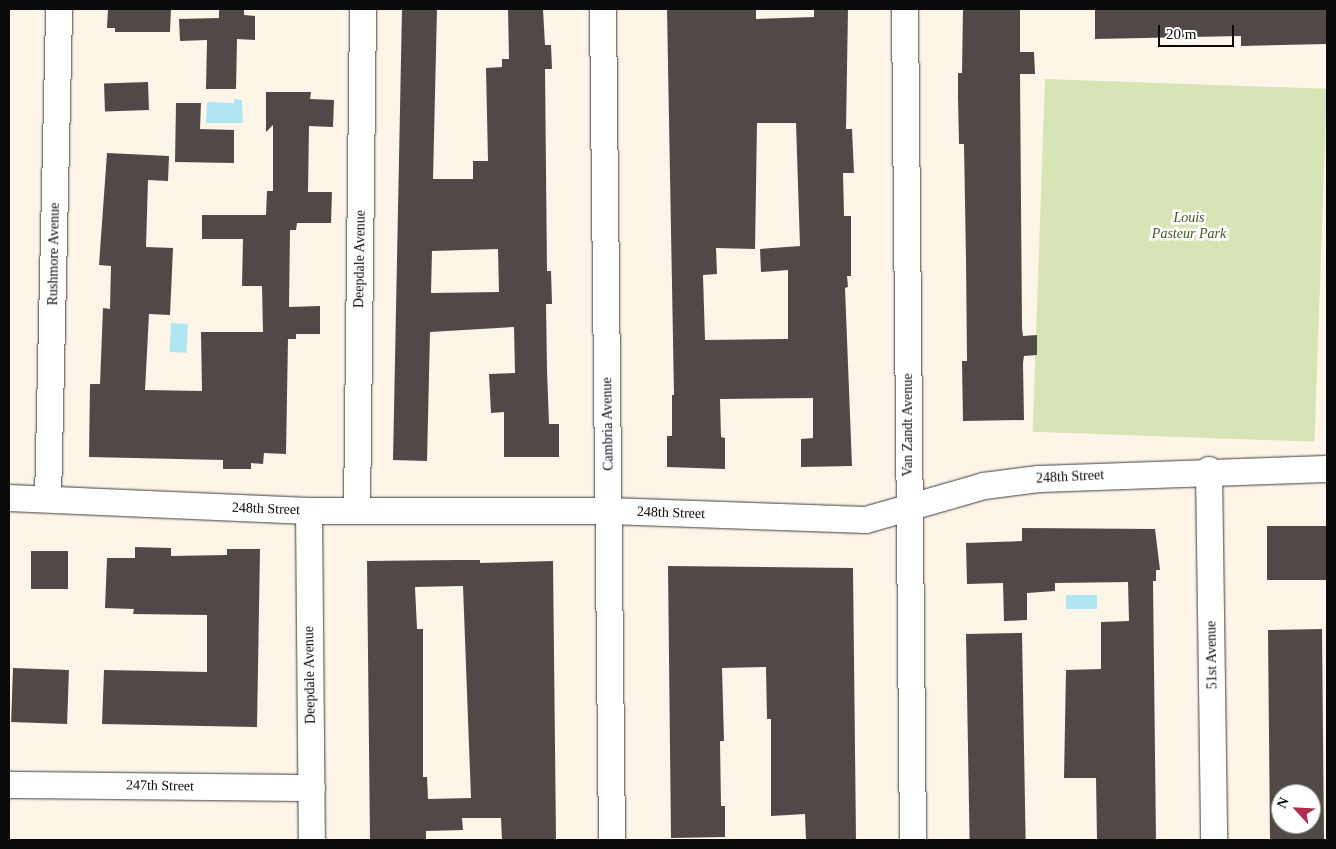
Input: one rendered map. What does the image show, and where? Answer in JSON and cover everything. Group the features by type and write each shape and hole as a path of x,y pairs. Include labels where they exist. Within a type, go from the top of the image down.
{"street":[{"name":"Rushmore Avenue","path":"48,499 60,9"},
{"name":"Deepdale Avenue","path":"357,510 363,9"},
{"name":"Cambria Avenue","path":"603,9 612,840"},
{"name":"Van Zandt Avenue","path":"905,9 913,840"},
{"name":"248th Street","path":"9,498 309,510 609,511 866,520 909,510 936,498 993,484 1039,478 1209,470 1327,469"},
{"name":"51st Avenue","path":"1209,470 1214,840"},
{"name":"Deepdale Avenue","path":"309,510 312,840"},
{"name":"247th Street","path":"9,785 312,788"}],"green space":[{"name":"Louis Pasteur Park","path":"1045,79 1327,89 1315,442 1033,432"}],"water":[{"path":"234,99 242,100 243,123 206,123 207,102 234,103"},
{"path":"171,323 188,324 186,353 169,352"},
{"path":"1066,595 1097,595 1097,609 1066,609"}],"building":[{"path":"108,9 171,9 170,32 115,32 115,28 107,28"},
{"path":"219,9 244,9 244,15 255,16 255,40 237,39 236,89 206,89 207,40 180,41 179,19 219,18"},
{"path":"402,9 437,9 433,179 473,179 473,161 488,161 486,68 502,67 502,59 509,59 508,9 543,9 545,45 551,45 552,69 545,69 547,271 551,271 552,304 546,304 547,370 549,424 559,424 559,457 504,457 504,412 491,413 489,374 515,373 514,327 430,332 427,461 393,460","holes":["498,249 499,292 431,293 432,251"]},
{"path":"667,9 756,9 756,19 814,17 814,9 848,9 846,129 852,129 854,173 843,173 844,216 851,216 851,276 847,276 848,287 845,288 852,466 801,467 801,439 813,438 813,398 720,399 721,437 725,438 725,469 667,467 667,436 672,436 672,395 674,395","holes":["757,123 796,123 800,246 760,249 761,272 788,270 788,339 705,340 703,275 717,274 716,248 755,249"]},
{"path":"963,9 1020,9 1020,52 1034,52 1035,74 1020,74 1022,328 1023,336 1037,335 1037,355 1024,356 1024,420 963,421 962,361 967,361 966,259 964,144 959,144 958,73 962,73"},
{"path":"1095,9 1327,9 1327,44 1241,46 1241,36 1095,39"},
{"path":"148,82 149,110 105,112 104,84"},
{"path":"266,92 311,92 310,99 334,100 333,127 309,126 308,192 332,192 331,223 297,223 296,230 290,230 289,307 320,306 320,334 296,334 296,339 288,339 286,454 264,453 263,464 251,463 251,469 223,469 223,460 89,457 90,384 100,384 103,308 110,309 111,266 99,265 107,153 169,156 168,181 148,180 146,247 173,248 170,315 149,314 145,390 202,391 201,332 263,332 262,286 242,286 243,239 202,239 202,215 266,215 267,191 273,191 273,125 266,132"},
{"path":"176,103 201,103 200,129 234,130 234,163 175,162"},
{"path":"1267,526 1327,526 1327,580 1267,580"},
{"path":"1022,528 1155,529 1160,570 1156,570 1156,581 1153,581 1156,840 1097,840 1096,778 1064,778 1066,670 1101,669 1101,622 1129,621 1128,582 1055,583 1055,591 1027,593 1027,620 1004,621 1003,583 967,584 966,543 1022,541"},
{"path":"135,547 171,548 171,556 227,555 227,549 260,549 257,727 102,724 104,670 207,672 207,615 133,614 134,609 105,608 107,558 135,558"},
{"path":"31,551 68,551 68,589 31,589"},
{"path":"480,560 480,563 553,561 556,839 502,840 501,818 462,818 463,830 426,831 426,840 370,840 367,561","holes":["463,586 471,798 428,799 427,777 423,777 423,629 417,629 415,587"]},
{"path":"668,566 853,568 856,839 806,840 805,814 771,816 771,719 767,719 766,667 722,668 724,741 720,741 721,806 725,806 725,837 671,838"},
{"path":"1322,629 1324,839 1270,840 1268,630"},
{"path":"1022,633 1026,840 970,840 966,634"},
{"path":"13,668 69,670 67,724 11,722"}]}
